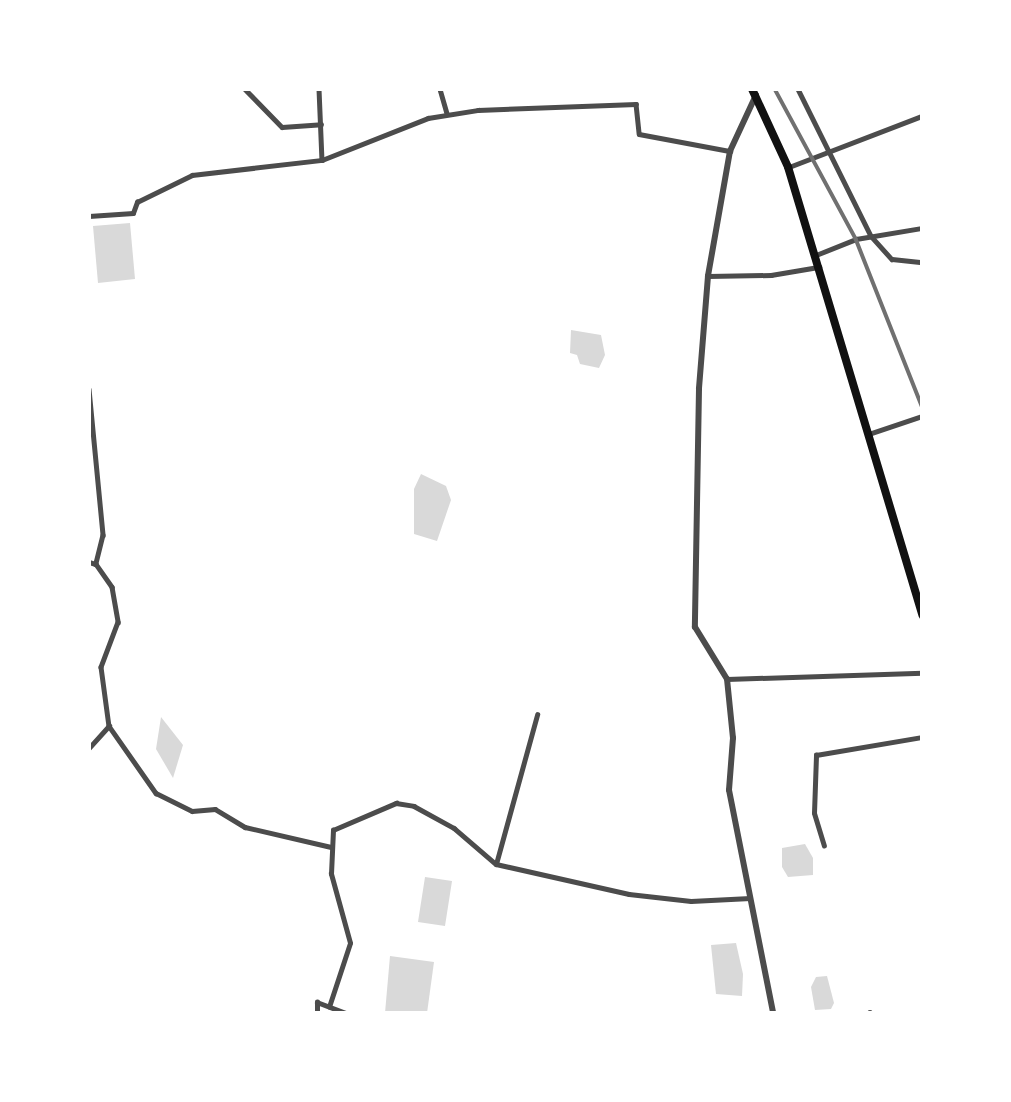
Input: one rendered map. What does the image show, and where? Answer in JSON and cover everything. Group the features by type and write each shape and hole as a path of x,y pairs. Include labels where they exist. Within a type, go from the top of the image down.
{"highway":[{"path":"754,92 788,167 922,615"}],"street":[{"path":"245,89 282,127 321,124"},
{"path":"319,89 322,160"},
{"path":"440,89 447,114"},
{"path":"798,89 871,236 892,259 922,262"},
{"path":"754,92 730,151 708,276 698,417 695,627 727,679 733,738 729,790 741,867 751,898 773,1013"},
{"path":"89,216 134,212 137,202 195,174 322,160 447,114 636,104 639,134 730,151"},
{"path":"788,167 922,116"},
{"path":"816,255 871,236 922,228"},
{"path":"708,276 771,275 819,267"},
{"path":"89,389 103,535 96,564"},
{"path":"869,434 922,416"},
{"path":"89,562 96,564 112,587 118,622 102,667 109,726 156,793 192,811 215,809 245,827 331,847"},
{"path":"727,679 922,673"},
{"path":"496,864 537,715"},
{"path":"89,748 109,726"},
{"path":"824,846 814,813 816,755 922,737"},
{"path":"328,1007 350,943 331,874 333,830 396,803 414,806 454,828 496,864 629,894 691,901 751,898"},
{"path":"317,1013 317,1002 345,1013"}],"shaded area":[{"path":"130,223 135,279 98,283 93,226"},
{"path":"571,330 601,335 605,355 599,368 580,364 577,355 570,353"},
{"path":"421,474 446,486 451,500 437,541 414,534 414,489"},
{"path":"161,717 183,745 173,778 156,749"},
{"path":"805,844 813,858 813,875 788,877 782,867 782,848"},
{"path":"425,877 452,881 445,926 418,922"},
{"path":"736,943 743,974 742,996 716,994 711,945"},
{"path":"390,956 434,962 427,1013 385,1013"},
{"path":"827,976 834,1003 831,1009 815,1010 811,987 816,977"}],"railway":[{"path":"775,89 856,239 922,406"}]}
